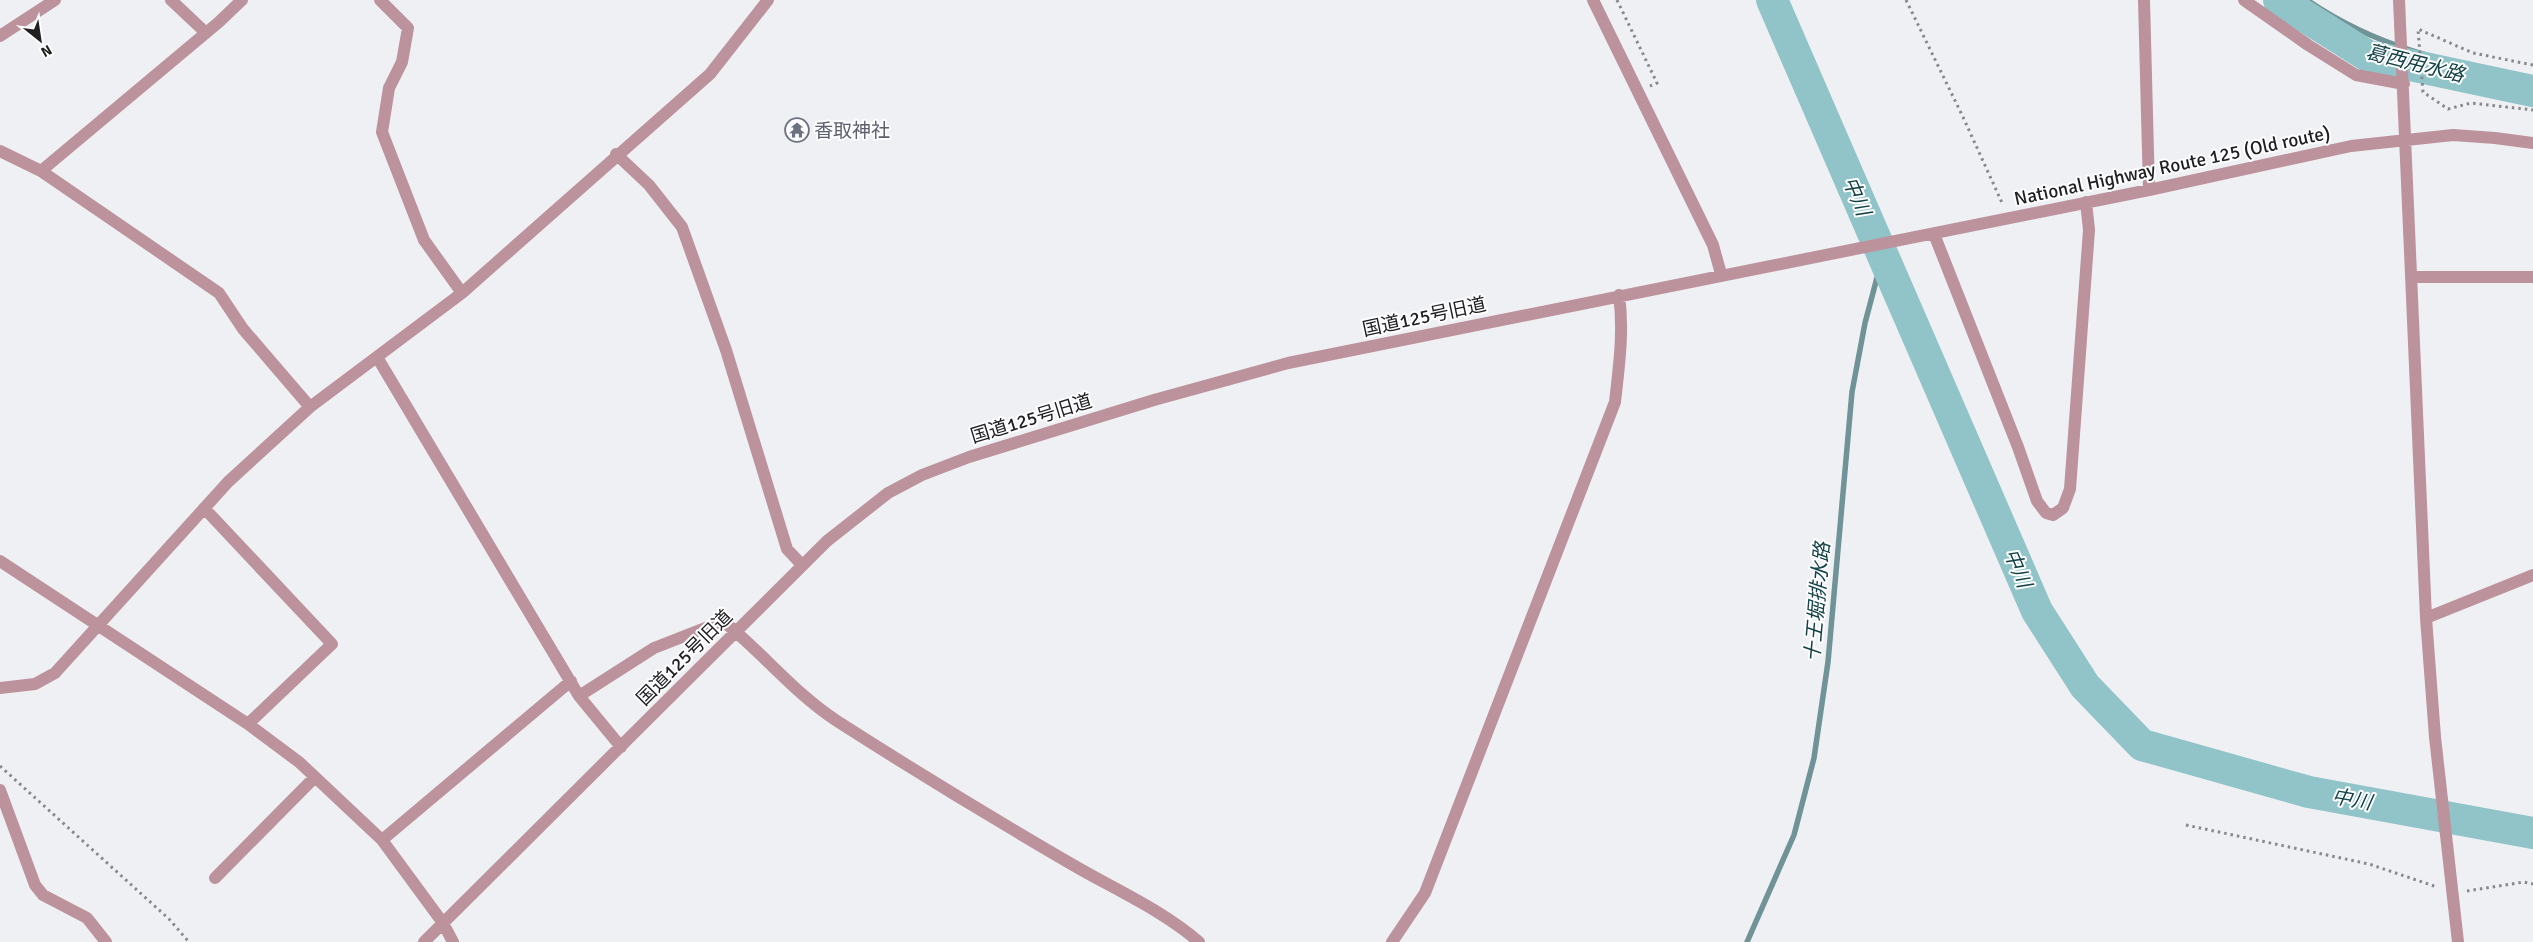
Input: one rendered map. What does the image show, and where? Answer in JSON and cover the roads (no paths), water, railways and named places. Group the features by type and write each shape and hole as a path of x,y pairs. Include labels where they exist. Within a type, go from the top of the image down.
{"street":[{"path":"0,36 56,0"},
{"path":"171,0 206,33"},
{"path":"41,171 206,33 242,0"},
{"path":"380,0 408,28 402,62 389,88 382,132 424,240 462,293"},
{"path":"0,688 35,684 55,673 228,482 310,407 462,293 616,154 710,74 768,0"},
{"path":"1593,0 1713,245 1721,274"},
{"path":"2144,0 2149,190"},
{"path":"2244,0 2308,45 2356,75 2404,89"},
{"path":"2399,0 2407,139 2426,618 2435,737 2458,942"},
{"name":"National Highway Route 125 (Old route)","path":"1820,255 2149,190 2351,146 2452,135 2533,143"},
{"path":"0,151 41,171 219,294 243,330 310,407"},
{"path":"616,154 649,185 682,227 726,350 787,549 802,565"},
{"path":"1928,235 2018,447 2037,501 2046,513 2053,515 2063,508 2070,489 2089,230 2086,202"},
{"name":"国道125号旧道","path":"424,942 802,565 864,510 888,493 922,475 969,457 1288,363 1820,255"},
{"path":"2412,277 2533,277"},
{"path":"1392,942 1425,893 1615,402 1622,315 1619,295"},
{"path":"378,357 579,696 621,747"},
{"path":"204,508 332,644 248,724"},
{"path":"0,561 248,724 315,778 382,840 442,923 453,942"},
{"path":"2426,618 2533,575"},
{"path":"579,696 654,648 723,621 736,631 783,678 836,720 1040,846 1177,923 1200,942"},
{"path":"382,840 571,681"},
{"path":"215,878 315,778"},
{"path":"0,790 35,885 43,895 87,918 106,942"}],"waterway":[{"name":"中川","path":"1772,0 2037,611 2085,686 2142,745 2309,792 2533,833"},
{"name":"葛西用水路","path":"2279,0 2368,56 2533,91"},
{"path":"2307,0 2361,31 2416,52 2473,67 2533,79"},
{"name":"十王堀排水路","path":"1747,942 1794,835 1814,758 1828,662 1852,392 1865,323 1883,255"}],"place":[{"name":"香取神社","path":"797,130"}]}
